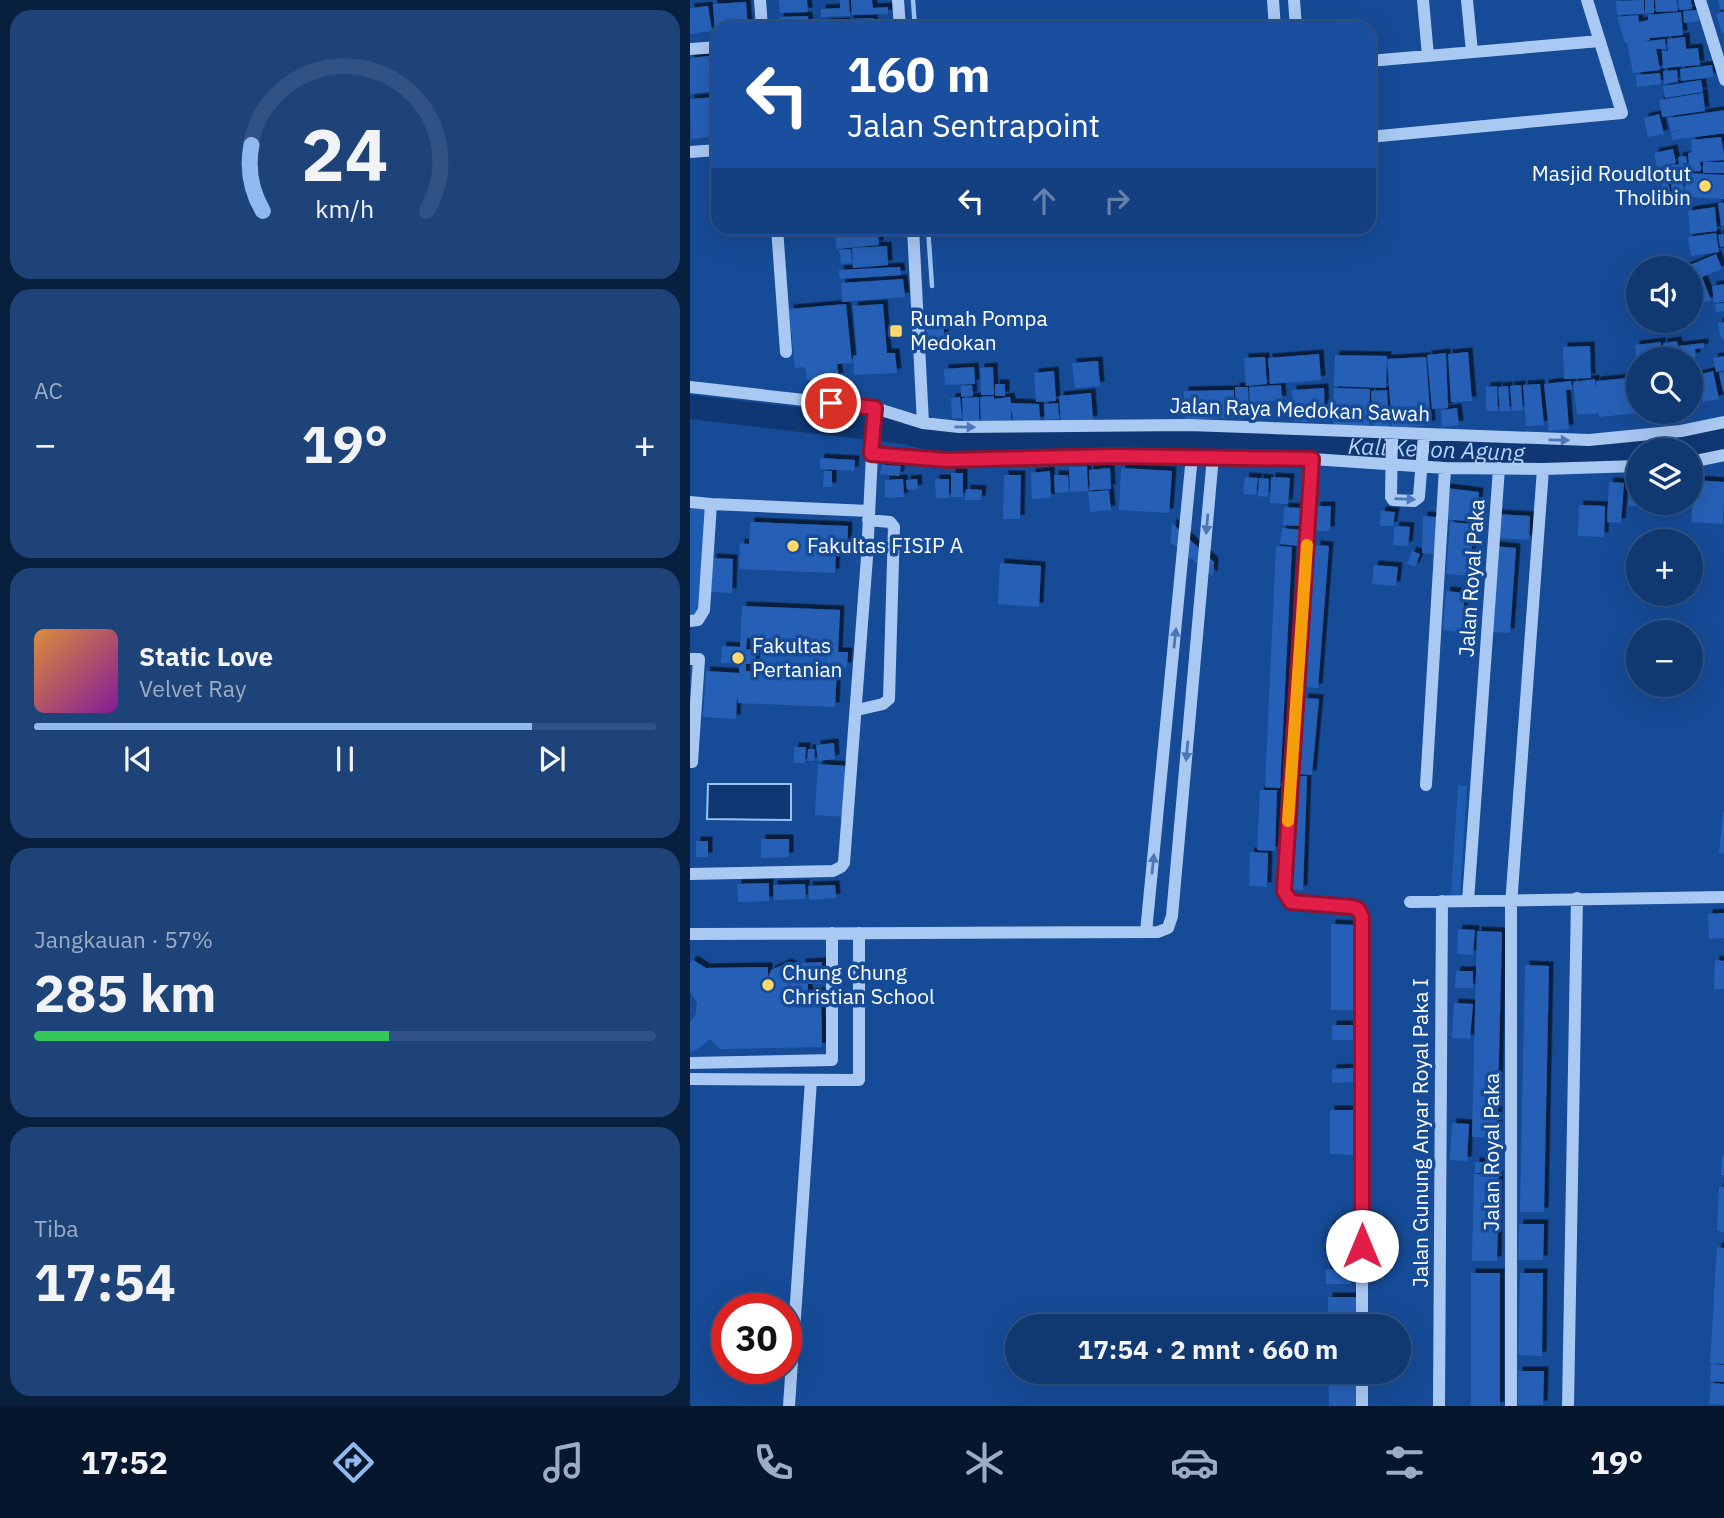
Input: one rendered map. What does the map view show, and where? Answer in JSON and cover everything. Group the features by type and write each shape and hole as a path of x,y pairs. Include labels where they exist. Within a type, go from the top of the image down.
{"street":[{"path":"760,0 762,21"},
{"path":"898,0 900,21"},
{"path":"1273,0 1274,21"},
{"path":"1294,0 1296,21"},
{"path":"1423,0 1428,56"},
{"path":"1467,0 1472,52"},
{"path":"1376,136 1622,113 1587,0"},
{"path":"1700,0 1724,80"},
{"path":"1376,60 1599,41"},
{"path":"690,49 711,48"},
{"path":"690,152 711,150"},
{"path":"778,235 786,352"},
{"path":"913,235 923,423"},
{"name":"Jalan Raya Medokan Sawah","path":"690,387 959,427 1189,425 1392,436 1589,440 1681,431 1724,422"},
{"path":"690,874 833,871 844,863 857,710 874,413"},
{"path":"1392,436 1391,497 1414,501 1419,499 1424,436"},
{"path":"872,449 947,460 1192,456 1423,462 1445,468 1626,466"},
{"path":"1703,459 1724,455"},
{"path":"1146,932 1192,456"},
{"path":"690,934 1158,932 1168,928 1172,916 1213,457"},
{"path":"1312,459 1284,891 1291,902 1352,907 1358,909 1362,917 1362,1314"},
{"path":"1426,785 1445,468"},
{"name":"Jalan Royal Paka","path":"1468,901 1499,468"},
{"name":"Jalan Royal Paka","path":"1511,1406 1512,899 1543,469"},
{"path":"690,502 869,515 890,522 894,527 889,699 883,704 857,710"},
{"path":"690,621 698,620 704,610 711,504"},
{"path":"690,659 699,659 690,762"},
{"path":"1410,902 1724,897"},
{"path":"1568,1406 1577,898"},
{"name":"Jalan Gunung Anyar Royal Paka I","path":"1439,1406 1442,901"},
{"path":"690,1063 832,1060 832,933"},
{"path":"690,1079 859,1080 859,933"},
{"path":"789,1406 811,1080"},
{"path":"1362,1384 1362,1406"}],"shaded area":[{"path":"690,502 711,504 704,610 690,621"},
{"path":"747,638 828,642 826,675 746,671 746,664 756,650 746,649"},
{"path":"708,784 791,784 791,820 707,819"},
{"path":"1458,785 1467,786 1460,895 1451,894"}],"building":[{"path":"779,0 807,0 808,12 780,13"},
{"path":"840,0 849,0 850,16 821,17 821,9 840,8"},
{"path":"851,0 872,0 873,8 888,7 888,14 852,15"},
{"path":"1644,0 1644,14 1617,15 1616,1"},
{"path":"1645,0 1654,0 1654,13 1645,13"},
{"path":"1655,0 1677,0 1678,11 1656,12"},
{"path":"1678,0 1691,0 1692,9 1679,10"},
{"path":"1718,0 1725,0 1725,9 1721,10"},
{"path":"746,2 747,21 714,21 713,4"},
{"path":"708,6 711,31 690,34 690,8"},
{"path":"1698,10 1699,21 1684,23 1683,11"},
{"path":"1725,11 1725,33 1722,34 1716,14"},
{"path":"1681,12 1683,35 1650,38 1640,42 1665,39 1666,49 1656,49 1660,70 1633,73 1627,43 1617,17 1638,15 1639,22 1648,20 1648,15"},
{"path":"808,16 808,21 779,21 779,17"},
{"path":"873,18 873,21 849,21"},
{"path":"1685,37 1686,49 1698,48 1700,65 1663,68 1662,51 1668,51 1667,39"},
{"path":"711,56 711,92 690,94 690,58"},
{"path":"1712,65 1714,77 1681,81 1680,69"},
{"path":"1677,70 1678,82 1664,84 1663,71"},
{"path":"1660,73 1661,84 1637,87 1636,75"},
{"path":"1701,80 1703,92 1665,98 1663,86"},
{"path":"1703,93 1705,111 1662,117 1659,100"},
{"path":"711,97 711,137 691,139 690,99"},
{"path":"1725,110 1725,133 1672,140 1671,133 1682,130 1671,132 1668,118"},
{"path":"1659,114 1664,134 1648,137 1644,118"},
{"path":"1721,137 1725,160 1700,162 1701,171 1686,172 1688,153 1692,152 1691,140"},
{"path":"1673,149 1676,163 1657,167 1654,153"},
{"path":"1686,156 1687,163 1679,164 1678,157"},
{"path":"1703,162 1725,162 1725,173 1703,173"},
{"path":"1684,164 1684,177 1669,178 1668,165"},
{"path":"1667,166 1668,178 1658,179 1657,167"},
{"name":"Masjid Roudlotut Tholibin","path":"1686,173 1725,175 1725,199 1685,197"},
{"path":"1668,182 1672,199 1665,201 1661,183"},
{"path":"1683,183 1684,190 1672,191 1671,184"},
{"path":"1718,203 1725,203 1725,226 1721,226"},
{"path":"1715,207 1717,231 1690,234 1688,211"},
{"path":"1716,233 1719,252 1691,256 1688,237"},
{"path":"1725,234 1725,246 1720,247 1718,235"},
{"path":"835,235 878,235 879,245 836,249"},
{"path":"887,246 888,265 853,268 852,248"},
{"path":"851,249 852,263 841,264 839,250"},
{"path":"1716,254 1722,269 1703,277 1703,260"},
{"path":"900,267 901,275 840,279 839,270"},
{"path":"903,279 905,297 842,302 841,283"},
{"path":"1703,280 1711,300 1703,303"},
{"path":"1725,284 1725,302 1714,303 1712,286"},
{"path":"1725,303 1725,311 1716,312 1715,304"},
{"path":"846,304 852,363 837,364 839,377 807,380 805,367 795,368 789,309"},
{"path":"883,304 887,353 895,353 897,373 854,375 853,356 857,355 853,306"},
{"path":"926,317 944,317 944,339 926,339"},
{"path":"1725,322 1725,339 1721,339 1718,323"},
{"path":"1677,341 1678,346 1704,343 1704,348 1663,347 1663,343"},
{"path":"1661,342 1661,347 1635,347"},
{"path":"1590,346 1591,378 1564,379 1563,347"},
{"path":"1468,352 1472,401 1451,402 1448,354"},
{"path":"1446,353 1448,408 1432,409 1427,355"},
{"path":"1319,354 1321,380 1270,384 1268,358"},
{"path":"1335,355 1387,356 1386,388 1334,386"},
{"path":"1725,356 1725,370 1716,372 1713,358"},
{"path":"1265,357 1267,384 1246,386 1244,358"},
{"path":"1426,357 1431,425 1392,428 1387,359"},
{"path":"1098,361 1100,386 1075,388 1072,363"},
{"path":"974,367 975,384 945,385 944,369"},
{"path":"993,367 994,395 981,395 980,368"},
{"path":"1054,371 1056,401 1036,402 1034,373"},
{"path":"1713,371 1719,399 1703,402 1703,374"},
{"path":"1725,372 1725,391 1723,391 1719,373"},
{"path":"1626,378 1626,414 1599,417 1599,413 1577,415 1573,382 1595,379 1596,390 1596,381"},
{"path":"1571,381 1572,390 1566,390 1569,429 1549,431 1544,384"},
{"path":"995,384 1005,384 1005,396 995,396"},
{"path":"1540,384 1544,425 1526,426 1523,385"},
{"path":"972,385 973,396 961,397 961,386"},
{"path":"1281,385 1282,400 1268,401 1268,405 1250,406 1249,387"},
{"path":"1521,385 1523,410 1512,411 1510,386"},
{"path":"1497,386 1498,411 1486,411 1486,387"},
{"path":"1508,386 1510,411 1500,411 1498,387"},
{"path":"1235,387 1248,387 1249,412 1236,412"},
{"path":"1324,388 1325,421 1294,422 1292,390"},
{"path":"1334,388 1370,389 1369,425 1333,425"},
{"path":"1234,390 1234,418 1185,419 1184,391"},
{"path":"1387,390 1389,427 1373,427 1371,391"},
{"path":"1091,393 1093,420 1061,423 1059,396"},
{"path":"994,396 994,399 1010,397 1011,403 1039,404 1040,421 1013,422 1011,407 1011,422 981,423 980,397"},
{"path":"960,397 962,418 952,418 951,398"},
{"path":"979,397 979,422 963,423 962,398"},
{"path":"1058,403 1059,419 1045,420 1044,404"},
{"path":"1457,408 1459,425 1442,427 1441,410"},
{"path":"820,458 855,460 854,471 820,469"},
{"path":"882,465 901,466 899,476 880,474"},
{"path":"1087,466 1088,491 1070,492 1069,467"},
{"path":"1110,468 1111,489 1090,490 1089,470"},
{"path":"1121,468 1172,471 1169,513 1119,510"},
{"path":"824,471 832,471 832,487 823,487"},
{"path":"1050,471 1051,498 1032,499 1031,473"},
{"path":"951,473 963,473 963,497 951,497"},
{"path":"1004,475 1021,475 1020,519 1003,519"},
{"path":"1054,475 1068,475 1069,492 1055,493"},
{"path":"1245,477 1258,478 1256,495 1243,494"},
{"path":"1271,477 1290,478 1288,504 1270,503"},
{"path":"1259,478 1269,479 1268,497 1258,496"},
{"path":"903,479 904,497 885,498 885,480"},
{"path":"917,479 918,489 907,490 906,480"},
{"path":"935,479 949,479 949,498 936,498"},
{"path":"1703,481 1725,482 1723,524 1691,522 1692,515 1703,515"},
{"path":"1609,482 1624,483 1621,523 1607,522"},
{"path":"1446,488 1479,492 1476,522 1443,519"},
{"path":"966,489 982,490 981,500 965,500"},
{"path":"1109,490 1111,510 1090,512 1088,492"},
{"path":"1579,505 1605,506 1604,537 1578,536"},
{"path":"1316,506 1331,506 1330,531 1315,531"},
{"path":"1284,507 1301,508 1300,526 1283,525"},
{"path":"1381,511 1395,512 1393,526 1380,526"},
{"path":"1497,514 1530,516 1529,540 1496,538"},
{"path":"1423,516 1436,517 1436,554 1422,553"},
{"name":"Fakultas FISIP A","path":"750,522 848,526 847,549 836,548 835,573 739,569 740,543 749,544"},
{"path":"1450,522 1474,524 1469,576 1446,574"},
{"path":"1172,523 1214,562 1213,576 1170,542"},
{"path":"1395,526 1410,527 1408,546 1393,545"},
{"path":"1282,528 1301,530 1299,546 1280,544"},
{"path":"1316,545 1329,546 1318,688 1305,687"},
{"path":"1276,546 1292,547 1280,788 1265,787"},
{"path":"1495,546 1516,548 1510,633 1489,632"},
{"path":"1412,551 1420,554 1415,567 1407,564"},
{"path":"712,558 733,559 732,593 711,592"},
{"path":"1000,563 1041,566 1039,607 998,604"},
{"path":"1374,565 1398,567 1396,586 1372,584"},
{"path":"1446,591 1465,593 1461,632 1443,630"},
{"name":"Fakultas Pertanian","path":"742,606 840,610 838,652 848,652 847,667 837,667 835,707 738,703 737,695 736,719 703,717 706,671 739,673 739,663 721,663 722,646 740,647","holes":["747,638 828,642 826,675 746,671 746,664 755,664 756,650 746,649"]},
{"path":"1304,698 1319,699 1312,775 1298,774"},
{"path":"834,743 835,759 818,761 816,745"},
{"path":"794,747 806,747 805,763 794,763"},
{"path":"808,749 815,749 814,761 807,761"},
{"path":"818,764 848,766 845,817 815,815"},
{"path":"1295,776 1307,776 1303,890 1291,889"},
{"path":"1260,790 1277,790 1275,851 1257,850"},
{"path":"1725,812 1725,854 1719,853"},
{"path":"761,839 789,839 789,857 761,858"},
{"path":"696,841 708,841 708,857 696,857"},
{"path":"1250,852 1268,853 1267,887 1249,886"},
{"path":"769,883 769,901 738,902 737,884"},
{"path":"805,884 806,899 774,900 773,885"},
{"path":"835,885 836,898 809,900 808,886"},
{"path":"1725,913 1725,938 1709,939 1708,914"},
{"path":"1331,924 1356,925 1356,1010 1331,1010"},
{"path":"1458,929 1475,930 1473,955 1457,954"},
{"path":"1477,931 1502,932 1497,1138 1472,1137"},
{"path":"693,960 706,968 768,967 768,977 771,970 787,963 798,968 798,977 802,977 801,963 822,962 822,984 808,984 808,992 821,992 822,1047 720,1049 710,1039 690,1052 690,1022 696,1014 697,1003 690,992 690,963"},
{"path":"1715,960 1725,961 1725,989 1714,989"},
{"path":"1525,965 1549,966 1544,1212 1520,1212"},
{"path":"1456,971 1473,971 1473,988 1455,988"},
{"path":"1454,1003 1473,1004 1470,1039 1452,1038"},
{"path":"1332,1025 1355,1025 1355,1040 1332,1040"},
{"path":"1354,1068 1354,1082 1332,1083 1332,1069"},
{"path":"1330,1110 1355,1110 1355,1155 1330,1154"},
{"path":"1452,1123 1469,1124 1467,1161 1450,1160"},
{"path":"1722,1155 1725,1155 1725,1175 1721,1175"},
{"path":"1475,1162 1495,1162 1495,1173 1475,1173"},
{"path":"1474,1174 1499,1175 1497,1261 1472,1261"},
{"path":"1719,1187 1725,1187 1725,1232 1717,1231"},
{"path":"1519,1224 1544,1224 1543,1260 1518,1260"},
{"path":"1329,1226 1351,1226 1351,1241 1329,1241"},
{"path":"1717,1247 1725,1248 1725,1364 1710,1363"},
{"path":"1326,1269 1352,1269 1351,1284 1326,1284"},
{"path":"1471,1273 1500,1273 1500,1406 1471,1406"},
{"path":"1520,1273 1543,1273 1542,1356 1518,1355"},
{"path":"1328,1297 1356,1297 1356,1314 1328,1314"},
{"path":"1711,1364 1725,1365 1725,1382 1710,1381"},
{"path":"1518,1371 1544,1371 1543,1405 1518,1405"},
{"path":"1711,1383 1725,1384 1725,1405 1709,1404"},
{"path":"1328,1384 1356,1384 1356,1406 1329,1406"}],"waterway":[{"path":"913,0 914,21"},
{"path":"928,235 932,286"},
{"name":"Kali Kebon Agung","path":"690,407 904,432 935,440 1174,439 1575,455 1626,451"},
{"name":"Kali Kebon Agung","path":"1703,441 1725,438"}],"slow traffic":[{"path":"1288,821 1307,545"}],"place":[{"name":"Masjid Roudlotut Tholibin","path":"1705,186"},
{"name":"Rumah Pompa Medokan","path":"896,331"},
{"name":"Fakultas FISIP A","path":"793,546"},
{"name":"Fakultas Pertanian","path":"738,658"},
{"name":"Chung Chung Christian School","path":"768,985"}],"route":[{"path":"831,403 875,408 871,454 947,460 1115,456 1312,459 1284,891 1291,902 1352,907 1358,909 1362,917 1362,1246"}]}
